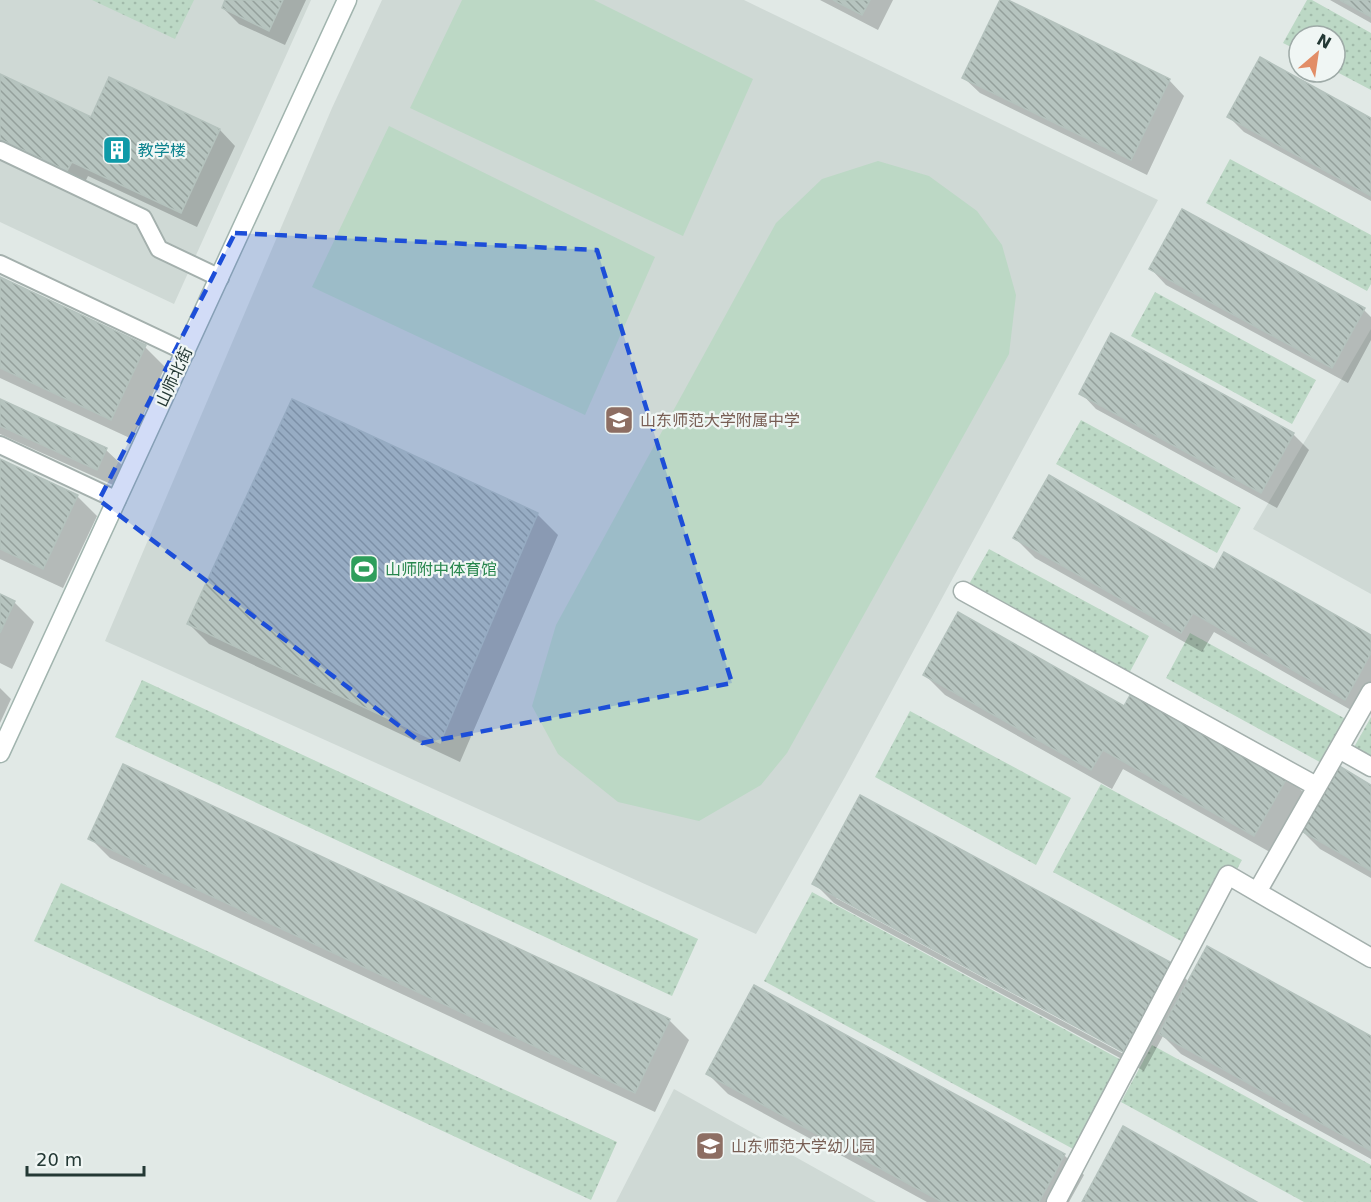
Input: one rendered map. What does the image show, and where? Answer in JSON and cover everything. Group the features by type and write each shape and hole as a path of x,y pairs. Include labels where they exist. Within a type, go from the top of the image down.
{"street":[{"name":"山师北街","path":"0,753 347,0"},
{"path":"963,591 1316,786"},
{"path":"1257,892 1371,692"},
{"path":"1339,749 1371,767"},
{"path":"1056,1202 1228,875 1371,958"}],"lane":[{"path":"0,150 142,218 159,249 220,278"},
{"path":"0,264 186,352"},
{"path":"0,445 117,500"}],"highlighted area":[{"path":"235,233 597,250 732,683 422,743 99,500"}],"shaded area":[{"path":"0,0 311,0 174,304 0,222"},
{"name":"山东师范大学附属中学","path":"382,0 744,0 1158,200 845,777 756,934 105,641 332,108"},
{"path":"1371,329 1371,594 1253,529"},
{"name":"山东师范大学幼儿园","path":"674,1089 876,1202 616,1202"}],"green space":[{"path":"92,0 194,0 175,39"},
{"path":"462,0 594,0 753,79 683,236 410,108"},
{"path":"1307,0 1312,0 1371,33 1371,90 1347,77 1347,24 1294,24"},
{"path":"389,126 655,257 585,415 312,287"},
{"path":"1230,159 1371,235 1371,284 1367,291 1206,203"},
{"path":"878,161 929,176 977,211 1002,245 1016,295 1009,354 787,753 761,785 699,821 618,802 558,754 532,706 556,625 776,223 822,179"},
{"path":"1155,292 1316,380 1292,424 1131,336"},
{"path":"1081,420 1241,508 1217,553 1056,464"},
{"path":"989,549 1149,636 1125,681 964,593"},
{"path":"1190,633 1351,722 1327,766 1166,678"},
{"path":"142,680 698,939 672,996 115,737"},
{"path":"910,711 1071,798 1036,865 875,777"},
{"path":"1371,717 1371,768 1349,756"},
{"path":"1101,784 1242,860 1194,948 1053,872"},
{"path":"61,883 617,1142 591,1200 34,941"},
{"path":"812,892 1123,1061 1075,1150 764,981"},
{"path":"1152,1045 1371,1165 1371,1202 1304,1202 1121,1102"}],"building":[{"path":"225,0 283,0 269,31 222,8"},
{"path":"833,0 870,0 862,15"},
{"path":"1000,0 1008,0 1170,79 1131,160 962,78"},
{"path":"1340,0 1371,0 1371,17"},
{"path":"1260,57 1287,72 1287,84 1309,84 1371,118 1371,196 1227,117"},
{"name":"教学楼","path":"0,74 91,117 109,77 220,129 181,213 72,162 67,171 0,139"},
{"path":"1182,209 1365,308 1332,368 1149,269"},
{"path":"0,277 146,345 111,420 0,368"},
{"path":"1111,333 1294,433 1261,493 1079,394"},
{"path":"0,399 107,448 97,470 0,426"},
{"name":"山师附中体育馆","path":"292,399 538,513 440,743 187,624"},
{"path":"0,459 78,495 43,569 0,549"},
{"path":"1049,475 1214,570 1224,552 1371,635 1371,653 1345,700 1193,613 1181,633 1013,538"},
{"path":"0,594 15,601 0,633"},
{"path":"958,612 1124,706 1134,688 1288,776 1254,836 1103,750 1091,770 923,675"},
{"path":"123,764 670,1019 635,1093 88,839"},
{"path":"1336,764 1371,785 1371,871 1298,829"},
{"path":"860,795 1172,963 1123,1052 812,884"},
{"path":"1207,946 1371,1036 1371,1151 1159,1034"},
{"path":"754,985 1065,1154 1039,1202 942,1202 706,1074"},
{"path":"1123,1126 1257,1202 1082,1202"}],"place":[{"name":"教学楼","path":"117,150"},
{"name":"山东师范大学附属中学","path":"619,420"},
{"name":"山师附中体育馆","path":"364,569"},
{"name":"山东师范大学幼儿园","path":"710,1146"}]}
